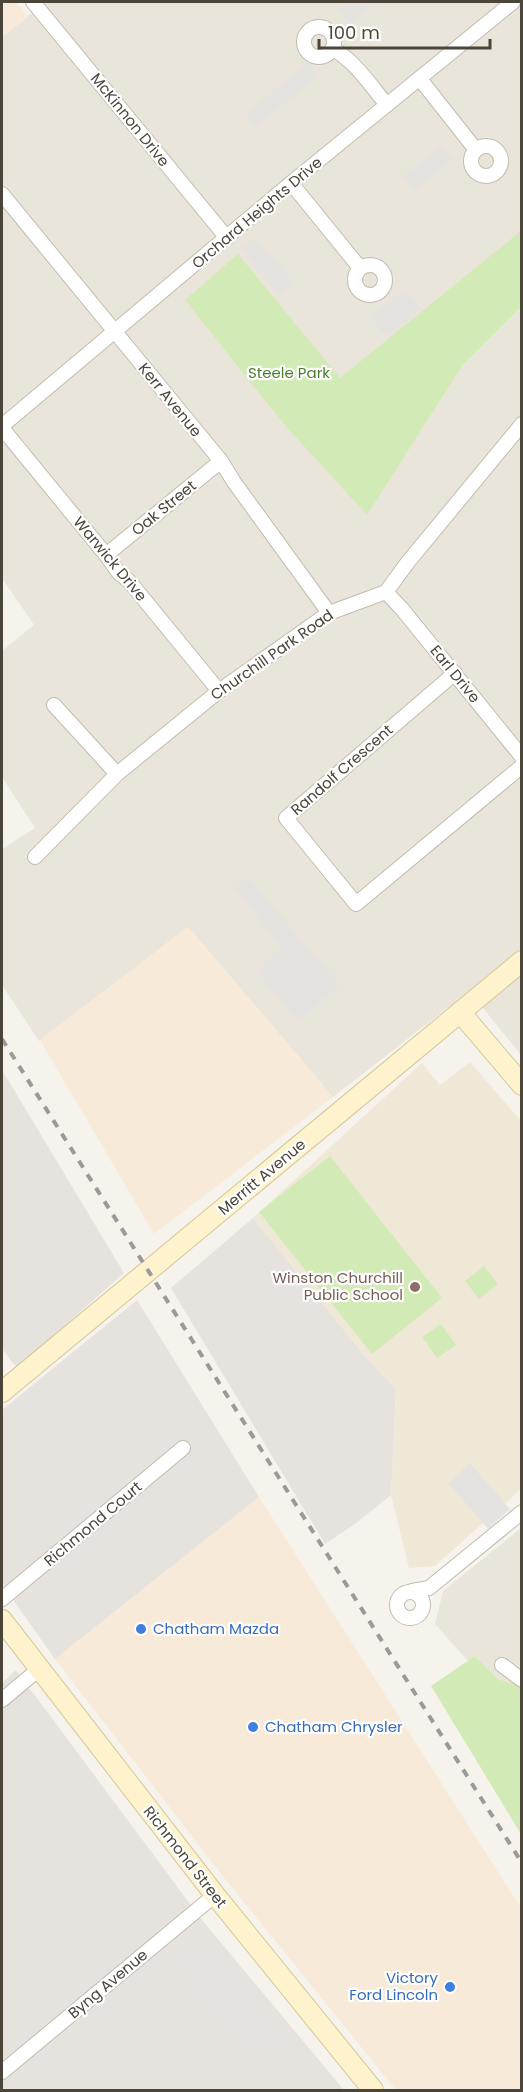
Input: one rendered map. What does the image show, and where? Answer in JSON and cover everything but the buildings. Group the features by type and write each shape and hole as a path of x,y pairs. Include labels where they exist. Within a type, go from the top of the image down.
{"street":[{"name":"McKinnon Drive","path":"33,2 227,238"},
{"name":"Orchard Heights Drive","path":"2,427 291,183 513,2"},
{"path":"333,49 341,53 353,65 387,105"},
{"path":"420,79 476,150"},
{"path":"291,183 360,268"},
{"name":"Kerr Avenue","path":"2,194 221,461 329,613"},
{"path":"386,592 522,424"},
{"name":"Warwick Drive","path":"2,427 118,572 129,580 219,691"},
{"name":"Oak Street","path":"106,555 221,461"},
{"name":"Churchill Park Road","path":"35,857 117,774 219,691 329,613 386,592"},
{"name":"Earl Drive","path":"386,592 522,757"},
{"name":"Randolf Crescent","path":"455,673 286,818 356,904 522,766"},
{"path":"54,705 117,774"},
{"name":"Merritt Avenue","path":"2,1392 522,960"},
{"path":"460,1012 522,1085"},
{"name":"Richmond Court","path":"2,1599 183,1448"},
{"path":"432,1586 427,1594 422,1613 413,1618 406,1618 400,1614 397,1604 399,1597 405,1593 426,1590 432,1586 522,1512"},
{"path":"412,1592 421,1596 424,1606"},
{"name":"Richmond Street","path":"2,1620 215,1895 373,2091"},
{"path":"502,1665 522,1680"},
{"path":"2,1700 39,1669"},
{"name":"Byng Avenue","path":"2,2072 215,1895"}],"shaded area":[{"path":"2,2 16,2 27,16 2,37"},
{"path":"46,2 521,2 521,232 367,514 462,366 521,307 521,1055 469,991 333,1097 188,927 39,1041 2,985 2,849 35,828 2,777 2,651 34,625 2,578 2,37"},
{"path":"347,2 378,2 350,25 338,9"},
{"path":"308,61 319,75 255,127 245,115"},
{"path":"441,146 453,159 415,191 403,176"},
{"path":"255,238 295,284 280,297 241,249"},
{"path":"405,289 422,309 386,336 370,317"},
{"path":"248,877 340,985 298,1022 257,971 281,947 235,888"},
{"path":"188,927 333,1097 154,1234 40,1040"},
{"name":"Winston Churchill Public School","path":"470,1062 521,1121 521,1489 435,1566 409,1568 391,1495 396,1389 365,1356 253,1218 422,1063 440,1085"},
{"path":"2,1070 124,1273 17,1368 2,1349"},
{"path":"253,1218 365,1356 396,1389 391,1495 355,1524 325,1544 171,1288"},
{"path":"137,1300 259,1497 55,1659 2,1584 2,1410"},
{"path":"470,1463 510,1509 488,1529 448,1483"},
{"path":"259,1497 521,1908 521,2090 396,2090 222,1875 55,1659"},
{"path":"521,1528 521,1686 498,1679 475,1656 469,1662 435,1624 443,1591"},
{"path":"16,1670 202,1920 344,2090 2,2090 2,1683"},
{"path":"206,1944 280,2035 259,2053 182,1965"}],"green space":[{"name":"Steele Park","path":"521,231 521,307 462,366 367,515 284,424 185,300 238,254 340,378"},
{"path":"330,1156 442,1298 372,1354 259,1212"},
{"path":"484,1266 498,1284 479,1299 465,1281"},
{"path":"441,1324 456,1345 437,1358 422,1337"},
{"path":"475,1656 498,1679 521,1686 521,1834 431,1686"}],"railway":[{"path":"2,1039 522,1863"}],"place":[{"name":"Winston Churchill Public School","path":"415,1287"},
{"name":"Chatham Mazda","path":"141,1629"},
{"name":"Chatham Chrysler","path":"253,1727"},
{"name":"Victory Ford Lincoln","path":"450,1987"}]}
